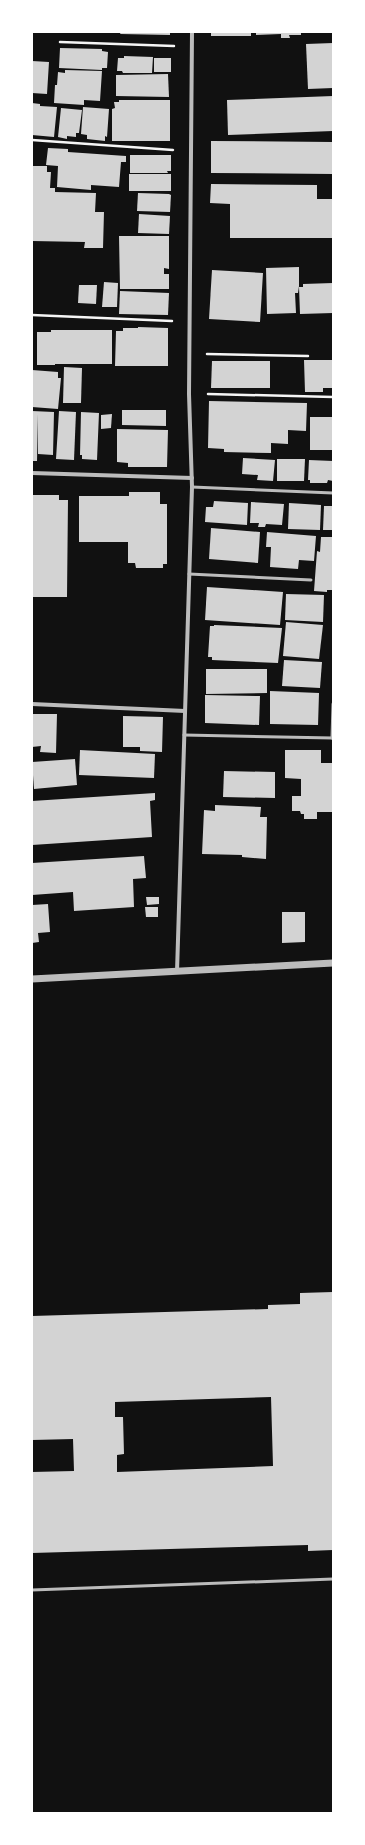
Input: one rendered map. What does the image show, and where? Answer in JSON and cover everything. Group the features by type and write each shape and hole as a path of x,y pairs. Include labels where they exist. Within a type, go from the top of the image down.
{"street":[{"path":"177,972 192,487 189,394 192,32"},
{"path":"32,473 192,478"},
{"path":"32,704 185,710"},
{"path":"32,979 333,963"}],"lane":[{"path":"192,487 333,493"},
{"path":"189,574 311,580"},
{"path":"184,735 332,738 333,704"},
{"path":"32,1590 333,1579"}],"path":[{"path":"60,42 192,46"},
{"path":"32,140 191,152"},
{"path":"32,315 190,322"},
{"path":"190,353 308,356"},
{"path":"189,394 333,397"}],"building":[{"path":"121,32 170,32 170,35 120,34"},
{"path":"211,32 251,32 251,36 211,36"},
{"path":"256,32 301,32 301,35 289,35 290,38 281,38 281,34 256,35"},
{"path":"333,43 333,88 308,89 306,44"},
{"path":"60,48 102,49 102,51 108,52 107,68 102,68 102,70 59,68"},
{"path":"124,56 153,57 152,73 123,73 122,71 117,71 118,58 124,58"},
{"path":"154,58 171,58 171,72 154,72"},
{"path":"32,61 49,62 47,94 32,93"},
{"path":"65,70 102,71 100,101 84,100 84,105 54,103 55,85 57,85 58,72 65,73"},
{"path":"168,74 169,97 116,96 116,75"},
{"path":"333,96 333,131 228,135 227,100"},
{"path":"119,100 170,100 170,141 112,141 112,109 115,108 114,102 119,102"},
{"path":"32,103 40,104 40,106 57,107 54,137 32,135"},
{"path":"83,107 109,109 107,137 105,136 105,141 87,139 87,135 81,134"},
{"path":"61,108 82,110 79,133 76,133 76,137 67,136 67,139 58,137"},
{"path":"211,141 333,142 333,174 211,173"},
{"path":"48,148 68,149 68,152 126,156 126,162 121,162 119,187 91,185 91,190 57,187 58,166 46,165"},
{"path":"130,155 171,155 171,171 167,171 168,173 130,173"},
{"path":"32,166 47,166 47,172 51,172 50,188 55,188 55,192 96,193 95,212 104,212 103,248 84,248 85,242 32,241"},
{"path":"129,174 171,174 171,191 129,191"},
{"path":"211,184 317,185 317,199 333,199 333,238 230,238 230,204 210,203"},
{"path":"138,193 171,195 170,212 137,211"},
{"path":"139,214 170,216 169,234 138,233"},
{"path":"119,236 169,236 169,269 164,268 164,274 169,274 169,289 120,289"},
{"path":"299,267 298,293 295,293 296,313 267,314 266,268"},
{"path":"212,270 263,273 260,322 209,319"},
{"path":"104,282 118,283 117,307 102,307"},
{"path":"333,283 333,313 300,314 299,287 303,287 303,284"},
{"path":"79,285 97,285 96,304 78,303"},
{"path":"120,291 169,293 168,315 119,314"},
{"path":"123,328 168,328 168,366 115,366 116,331 123,331"},
{"path":"51,330 112,330 112,364 37,365 37,332 51,332"},
{"path":"304,360 333,360 333,388 323,388 323,392 305,392"},
{"path":"212,361 270,361 270,388 211,388"},
{"path":"64,367 82,368 81,403 63,403"},
{"path":"32,370 58,372 58,378 61,378 58,409 32,407"},
{"path":"209,401 307,403 306,431 288,430 288,444 271,443 271,453 224,452 224,449 208,448"},
{"path":"122,410 166,410 166,426 122,425"},
{"path":"32,411 54,412 53,455 38,454 38,414 37,461 32,461"},
{"path":"59,411 76,412 74,460 56,459"},
{"path":"81,412 99,413 97,460 82,459 82,455 80,455"},
{"path":"112,414 111,428 101,429 101,415"},
{"path":"310,417 333,417 333,450 310,450"},
{"path":"117,429 168,430 167,467 128,467 128,463 117,462"},
{"path":"243,458 275,460 273,481 257,480 258,475 242,474"},
{"path":"277,459 305,459 304,481 277,481"},
{"path":"309,460 333,461 333,481 328,480 327,483 310,483 310,480 308,480"},
{"path":"129,492 160,492 160,504 167,504 167,564 163,564 163,568 136,568 135,563 128,563 128,542 79,542 79,496 129,496"},
{"path":"32,495 59,495 59,500 68,500 67,597 32,597"},
{"path":"214,501 248,503 247,525 205,522 206,507 213,507"},
{"path":"251,502 284,504 282,525 266,524 265,527 258,527 259,523 250,523"},
{"path":"289,503 321,505 320,530 288,529"},
{"path":"324,506 333,506 333,530 323,530"},
{"path":"211,528 260,532 258,563 209,559"},
{"path":"267,532 316,536 314,561 299,560 298,569 270,567 271,547 266,547"},
{"path":"321,537 333,537 333,590 327,590 327,592 314,591 317,551 320,552"},
{"path":"207,587 283,592 280,625 205,620"},
{"path":"286,594 324,595 323,622 285,620"},
{"path":"286,622 323,625 319,659 283,656"},
{"path":"210,626 282,628 278,663 212,660 212,657 208,657"},
{"path":"284,660 322,662 320,688 282,686"},
{"path":"206,669 267,669 267,693 206,694"},
{"path":"270,691 319,693 318,725 270,724"},
{"path":"205,695 260,696 259,725 205,723"},
{"path":"32,714 57,714 56,753 40,752 41,746 32,747"},
{"path":"123,716 163,717 162,752 140,751 140,747 123,747"},
{"path":"80,750 155,754 154,778 79,775"},
{"path":"285,750 321,750 321,763 333,763 333,812 317,812 317,819 304,819 304,814 301,814 300,811 292,811 292,796 301,796 301,779 285,778"},
{"path":"75,759 77,785 34,789 32,762"},
{"path":"224,771 275,772 275,798 223,797"},
{"path":"155,793 155,800 150,801 152,837 32,845 32,801"},
{"path":"215,805 261,807 260,817 267,817 266,859 242,857 242,855 202,854 204,810 215,811"},
{"path":"144,856 146,878 133,879 134,907 74,911 73,892 32,895 32,863"},
{"path":"146,897 159,897 159,904 147,905"},
{"path":"48,904 50,932 38,933 39,942 32,943 32,905"},
{"path":"145,907 158,907 158,917 146,917"},
{"path":"282,912 305,912 305,942 282,943"},
{"path":"333,1292 333,1550 308,1551 308,1545 32,1553 32,1472 74,1471 73,1439 32,1440 32,1316 268,1309 268,1305 300,1304 300,1293","holes":["271,1397 273,1466 117,1472 117,1455 124,1454 123,1417 115,1417 115,1402"]}]}
